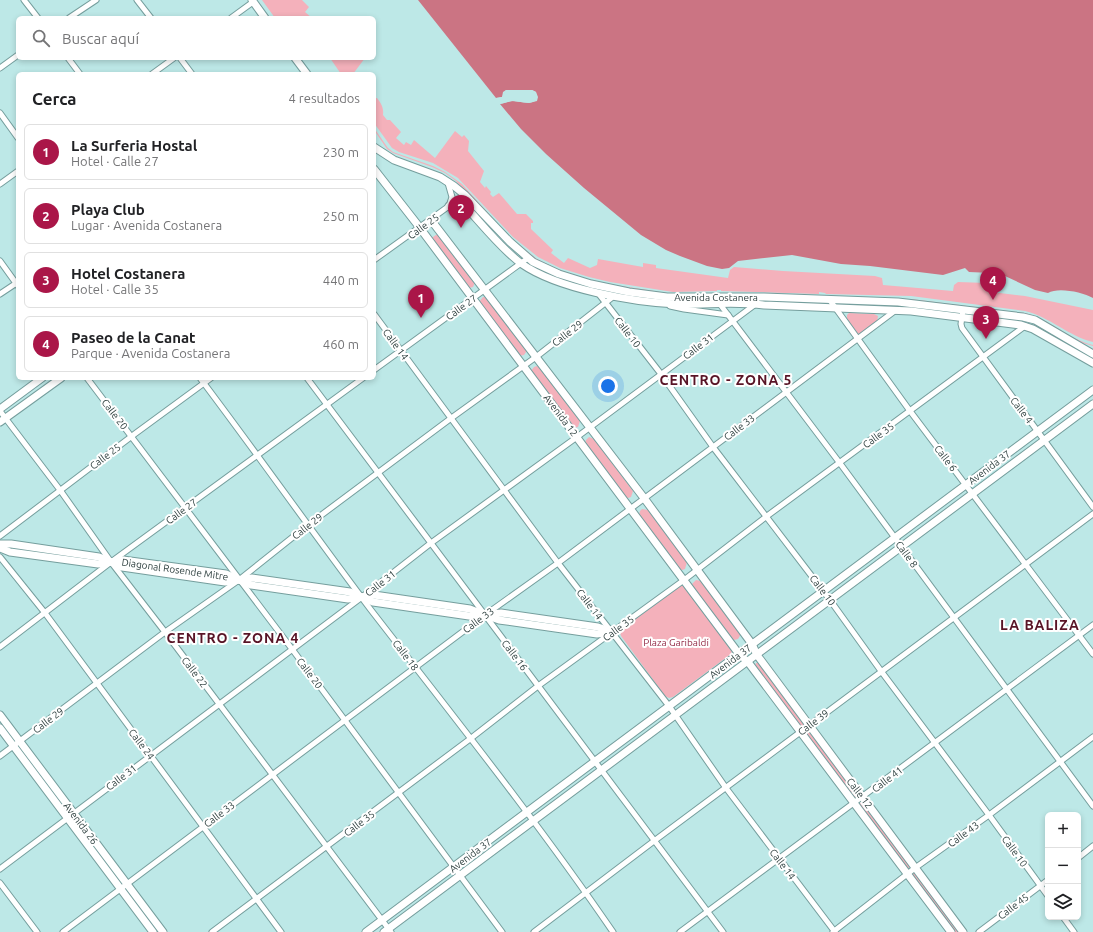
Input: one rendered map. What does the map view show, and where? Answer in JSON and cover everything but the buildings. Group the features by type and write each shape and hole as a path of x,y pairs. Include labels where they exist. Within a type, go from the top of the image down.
{"main road":[{"path":"252,1 263,16"},
{"path":"296,60 305,72"},
{"name":"Avenida Costanera","path":"376,149 394,160 447,181 465,195 510,242 528,258 559,274 614,296 652,302 686,304 756,304 1011,315 1031,319 1091,352"},
{"name":"Avenida 12","path":"376,172 473,298 739,654 748,662"},
{"name":"Avenida Costanera","path":"449,206 458,203 465,206 521,264 552,279 598,289 666,297 760,297 898,302 1025,326 1093,363"},
{"name":"Avenida 12","path":"431,220 644,498 752,644 757,655"},
{"path":"0,410 39,380"},
{"path":"3,420 58,380"},
{"name":"Avenida 37","path":"366,932 1093,390"},
{"name":"Avenida 37","path":"388,931 460,875 1093,404"},
{"name":"Diagonal Rosende Mitre","path":"0,544 11,544 99,557 122,567 225,582 239,580 251,585 348,599 362,597 373,602 469,616 485,615 499,620 597,634 612,632"},
{"name":"Diagonal Rosende Mitre","path":"0,548 10,552 98,564 111,562"},
{"name":"Calle 12","path":"757,655 963,932"},
{"name":"Calle 12","path":"748,662 951,932"},
{"name":"Avenida 26","path":"0,715 163,932"},
{"name":"Avenida 26","path":"0,728 153,932"}],"street":[{"path":"24,0 36,16"},
{"path":"72,16 96,0"},
{"path":"137,0 149,16"},
{"path":"233,16 252,1"},
{"path":"0,68 16,56"},
{"path":"70,60 78,72"},
{"path":"155,72 171,60"},
{"path":"182,60 190,72"},
{"path":"0,113 16,135"},
{"path":"0,184 16,172"},
{"path":"447,181 452,194 449,206"},
{"name":"Calle 25","path":"376,259 449,206"},
{"name":"Calle 27","path":"376,368 528,258"},
{"path":"0,261 16,282"},
{"path":"0,294 16,284"},
{"name":"Calle 10","path":"598,289 605,303 661,374 713,447 830,600 1045,892"},
{"name":"Calle 29","path":"0,756 165,632 239,580 308,525 524,366 614,296"},
{"name":"Calle 31","path":"0,869 362,597 431,543 756,304 760,297"},
{"name":"Calle 6","path":"829,299 910,411 1093,654"},
{"path":"652,302 684,310 728,315"},
{"name":"Calle 8","path":"719,303 840,462 1006,690 1061,761 1093,806"},
{"name":"Calle 33","path":"63,932 415,667 558,563 896,310"},
{"name":"Calle 4","path":"962,313 962,328 1093,507"},
{"name":"Calle 14","path":"376,317 450,419 558,563 668,706 726,788 834,932"},
{"name":"Calle 35","path":"212,932 327,847 538,686 684,580 767,516 1025,326"},
{"name":"Calle 20","path":"89,380 292,649 502,932"},
{"name":"Calle 18","path":"202,380 362,597 533,821 613,932"},
{"name":"Calle 25","path":"0,536 208,380"},
{"name":"Calle 16","path":"309,380 723,932"},
{"name":"Calle 27","path":"0,647 111,562 360,380"},
{"name":"Calle 22","path":"0,410 3,420 60,490 111,562 382,920 388,931"},
{"name":"Calle 39","path":"534,932 654,840 726,788 1025,563 1093,514"},
{"name":"Calle 24","path":"0,558 45,613 281,932"},
{"name":"Calle 41","path":"680,932 1093,625"},
{"name":"Calle 43","path":"834,932 907,874 1093,737"},
{"path":"1081,856 1093,846"},
{"name":"Calle 45","path":"979,932 1045,882"},
{"path":"0,883 37,932"},
{"path":"1065,920 1074,932"}],"green space":[{"path":"262,0 302,0 309,7 305,12 310,16 274,16"},
{"path":"331,60 364,60 354,72 340,72"},
{"path":"376,98 381,104 383,115 401,132 396,138 404,145 406,142 411,145 414,140 435,158 455,131 462,137 464,135 469,141 468,151 484,171 480,182 485,188 486,186 493,197 499,193 517,214 526,214 533,221 533,223 531,223 531,229 553,250 551,253 564,263 568,258 590,268 597,265 598,259 643,267 643,263 656,265 656,268 728,278 730,270 734,267 875,276 882,278 883,285 953,291 954,285 958,282 987,283 992,286 992,292 1025,296 1093,310 1093,342 1025,311 911,296 721,290 673,292 610,282 589,277 560,268 538,257 513,237 458,178 433,163 399,152 392,148 376,126"},
{"path":"376,131 388,148 393,152 433,166 445,172 462,184 511,238 537,259 560,270 588,279 615,285 674,294 749,294 911,299 1025,313 1043,320 1075,338 1093,346 1076,341 1025,315 911,300 666,294 600,283 559,271 536,260 501,230 456,181 445,173 393,153 387,149"},
{"path":"439,233 475,282 473,287 469,288 430,239"},
{"path":"483,297 486,297 526,348 524,355 519,356 479,302"},
{"path":"849,313 874,314 878,316 877,322 858,334 847,320 847,315"},
{"path":"537,366 580,421 578,427 574,428 531,371"},
{"path":"589,437 594,439 633,491 631,497 625,497 585,443"},
{"path":"642,509 648,510 687,562 685,569 679,569 639,515"},
{"path":"696,580 701,581 741,634 738,639 734,640 731,637 693,587 692,584"},
{"name":"Plaza Garibaldi","path":"680,586 684,586 732,651 731,654 673,697 669,698 665,696 620,633 622,629"},
{"path":"756,663 759,663 805,725 802,728 755,666"},
{"path":"810,731 858,795 857,798 854,798 806,734"},
{"path":"863,802 910,865 909,868 906,868 859,805"},
{"path":"915,872 961,932 953,932 912,875"}],"shaded area":[{"path":"418,0 1093,0 1093,298 1064,290 1052,291 1048,293 1035,290 1005,276 992,273 969,272 965,268 943,275 841,264 792,255 738,261 729,268 722,269 707,266 666,250 641,235 584,188 521,129 500,104 512,101 526,103 534,102 537,100 536,92 532,90 506,90 502,97 496,98"}],"pier":[{"path":"506,90 532,90 536,92 538,97 537,101 529,103 512,101 500,104 499,102 511,99 526,101 535,99 532,92 507,92 503,98 498,100 496,98 502,97 503,92"}],"place":[{"name":"Playa Club","path":"461,228"},
{"name":"Paseo de la Canat","path":"993,300"},
{"name":"La Surferia Hostal","path":"421,318"},
{"name":"Hotel Costanera","path":"986,339"}],"district":[{"name":"CENTRO - ZONA 5","path":"726,380"},
{"name":"LA BALIZA","path":"1040,625"},
{"name":"CENTRO - ZONA 4","path":"233,638"}]}
